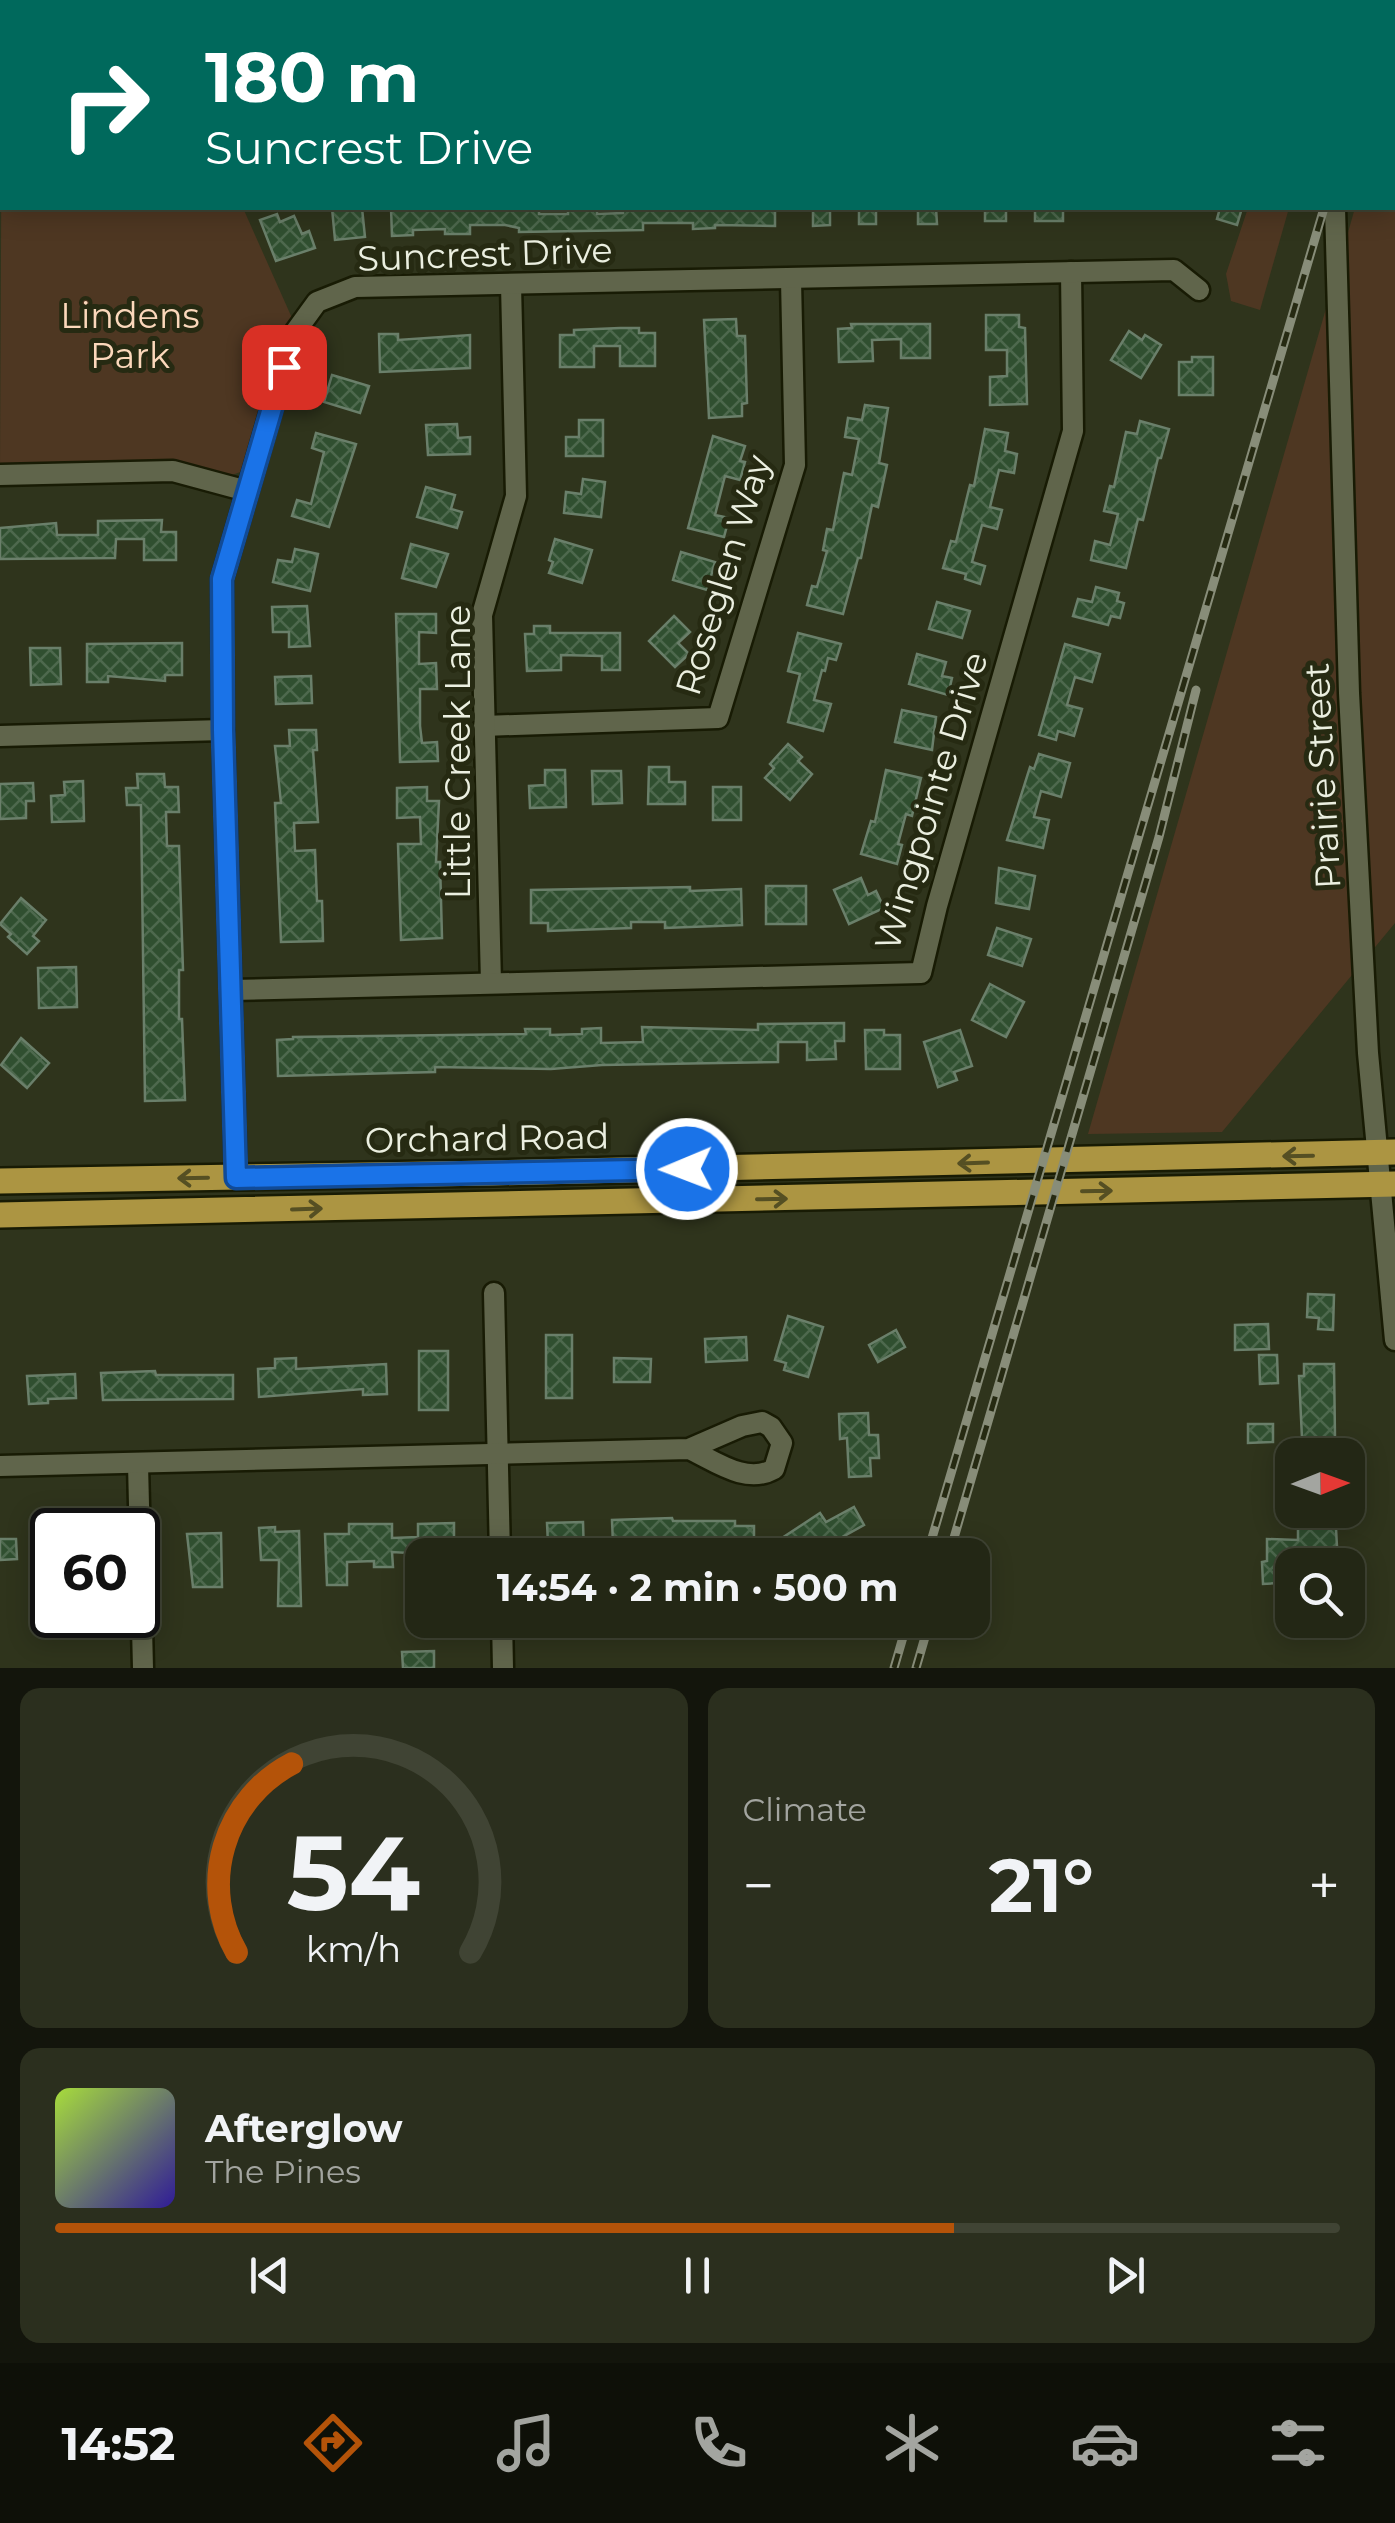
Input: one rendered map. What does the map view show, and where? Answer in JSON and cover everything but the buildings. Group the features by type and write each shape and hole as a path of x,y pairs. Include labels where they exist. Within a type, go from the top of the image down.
{"main road":[{"name":"Orchard Road","path":"0,1180 1386,1152"},
{"name":"Orchard Road","path":"0,1215 1388,1184"}],"street":[{"name":"Prairie Street","path":"1335,210 1350,693 1368,1053 1386,1152 1395,1340"},
{"name":"Suncrest Drive","path":"236,1178 222,579 294,336 317,302 355,288 1174,270 1199,290"},
{"name":"Wingpointe Drive","path":"231,990 921,973 936,906 1073,431 1071,272"},
{"name":"Roseglen Way","path":"484,726 718,718 796,464 791,280"},
{"name":"Little Creek Lane","path":"490,983 482,616 516,496 511,285"},
{"path":"0,475 173,471 247,492"},
{"path":"0,736 223,730"},
{"path":"494,1292 500,1538"},
{"path":"0,1466 688,1449"},
{"path":"138,1464 143,1668"},
{"path":"502,1638 503,1668"}],"green space":[{"name":"Lindens Park","path":"1,210 244,210 292,318 243,471 229,476 168,464 0,469"},
{"path":"1247,210 1288,210 1260,310 1231,301 1226,274"},
{"path":"1354,210 1395,210 1395,923 1222,1132 1088,1134"}],"railway":[{"path":"932,1538 1323,210"},
{"path":"954,1538 1159,837 1196,690"},
{"path":"894,1668 903,1638"},
{"path":"916,1668 925,1638"}],"route":[{"path":"284,367 222,579 236,1178 687,1169"}]}
